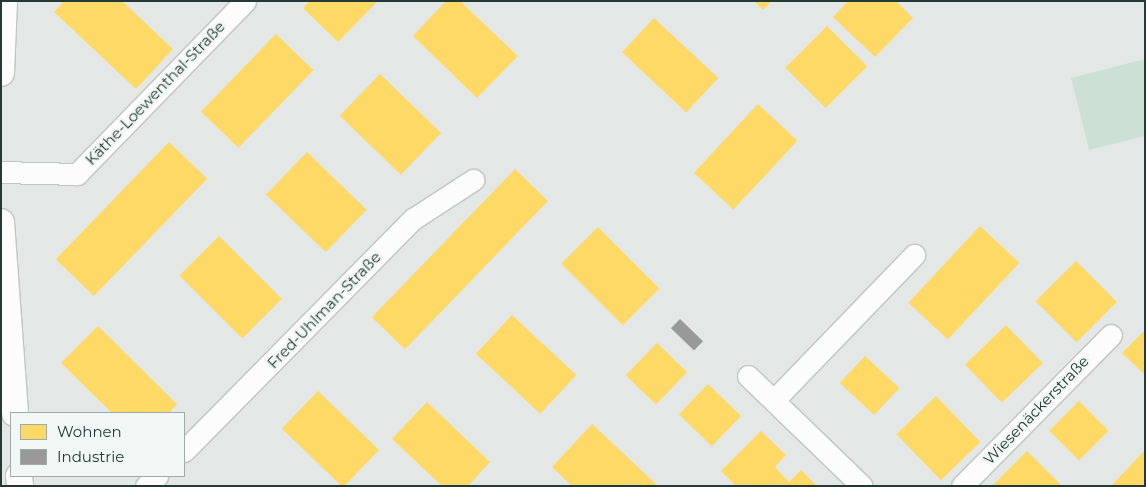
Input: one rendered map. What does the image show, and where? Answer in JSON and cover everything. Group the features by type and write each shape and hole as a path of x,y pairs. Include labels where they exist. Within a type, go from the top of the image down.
{"street":[{"path":"1,73 4,1"},
{"name":"Käthe-Loewenthal-Straße","path":"1,172 77,174 245,1"},
{"name":"Fred-Uhlman-Straße","path":"185,450 413,219 473,180"},
{"path":"1,222 15,412"},
{"path":"774,400 914,255"},
{"name":"Wiesenäckerstraße","path":"962,486 1111,335"},
{"path":"748,376 862,486"},
{"path":"146,486 156,477"}],"green space":[{"path":"1145,59 1145,136 1089,150 1071,78"}],"building: Wohnen":[{"path":"64,1 122,1 173,49 136,89 54,12"},
{"path":"310,1 378,1 338,42 303,8"},
{"path":"446,1 460,1 518,56 477,98 413,36"},
{"path":"754,1 772,1 763,10"},
{"path":"848,1 896,1 913,18 875,57 833,17"},
{"path":"654,18 718,78 686,112 622,52"},
{"path":"827,26 867,66 826,108 785,68"},
{"path":"276,34 313,70 238,148 201,112"},
{"path":"380,74 441,133 401,175 340,116"},
{"path":"758,104 797,141 733,210 694,173"},
{"path":"169,142 207,179 94,296 56,259"},
{"path":"307,152 367,210 326,252 266,194"},
{"path":"515,169 548,201 405,349 372,317"},
{"path":"980,226 1019,263 948,340 908,303"},
{"path":"598,227 660,289 623,325 561,264"},
{"path":"219,236 282,299 242,339 179,276"},
{"path":"1076,261 1117,302 1077,342 1036,301"},
{"path":"512,315 576,375 540,414 476,354"},
{"path":"1006,325 1043,363 1002,403 965,365"},
{"path":"98,326 177,404 170,412 111,412 61,363"},
{"path":"1145,330 1145,375 1122,353"},
{"path":"657,343 687,372 656,405 626,375"},
{"path":"865,356 899,388 874,415 840,383"},
{"path":"708,384 741,416 712,446 679,414"},
{"path":"318,391 379,450 344,486 342,486 282,428"},
{"path":"936,396 980,442 941,480 896,434"},
{"path":"1079,401 1109,431 1079,460 1049,431"},
{"path":"427,402 490,462 468,486 442,486 392,439"},
{"path":"592,424 656,484 655,486 572,486 552,467"},
{"path":"761,431 786,455 775,467 789,482 801,470 817,486 736,486 721,471"},
{"path":"1145,450 1145,486 1111,486"},
{"path":"1027,451 1061,485 992,486"}],"building: Industrie":[{"path":"680,319 703,341 694,351 671,328"}]}
